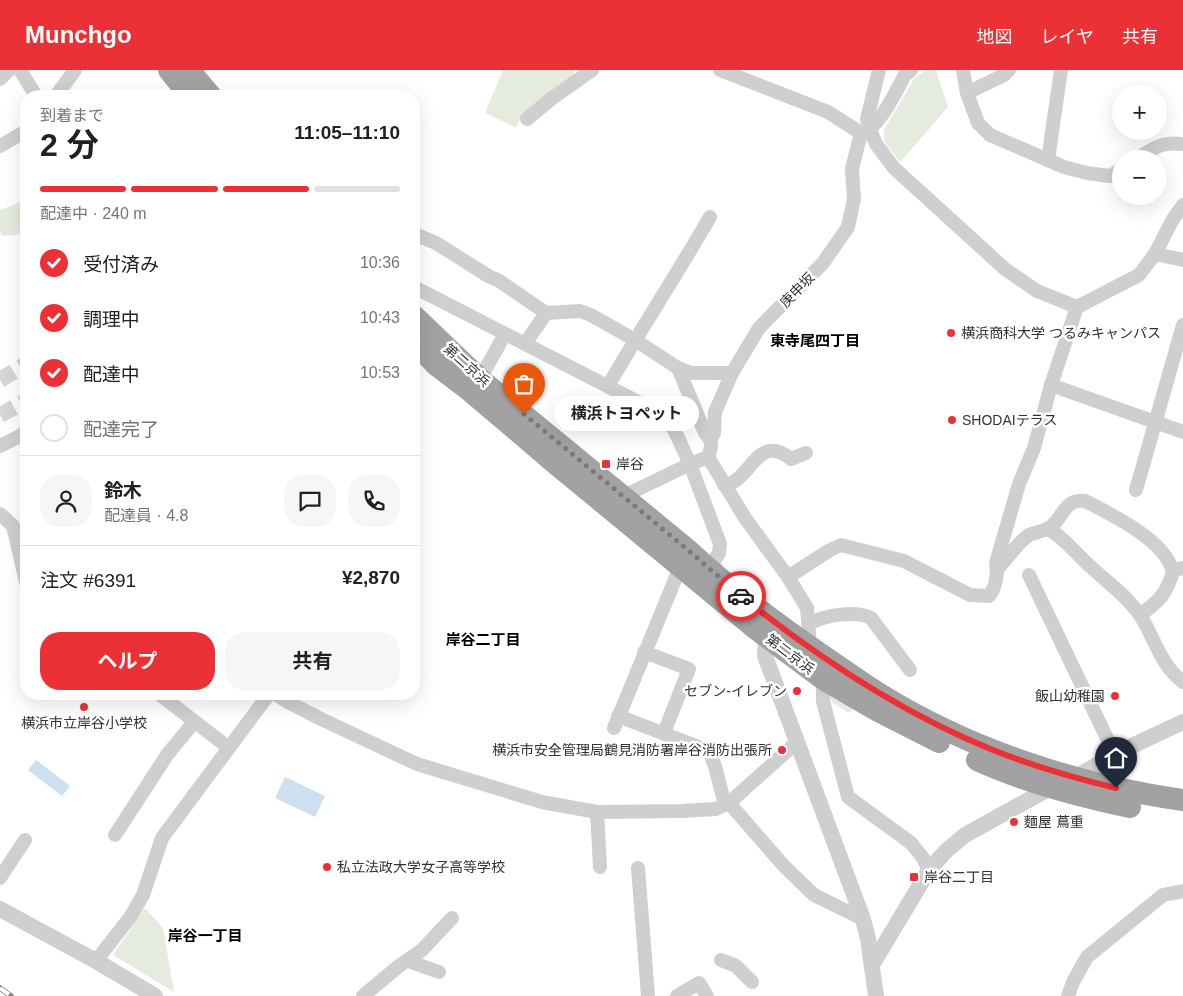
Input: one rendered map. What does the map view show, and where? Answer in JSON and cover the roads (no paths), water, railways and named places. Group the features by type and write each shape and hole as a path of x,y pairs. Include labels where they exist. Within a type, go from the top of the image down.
{"highway":[{"path":"168,70 185,90"},
{"path":"189,70 206,90"},
{"name":"第二京浜","path":"420,323 475,384 681,566 770,629 810,647 879,693 934,723 992,750 1074,778 1134,793 1183,800"},
{"name":"第二京浜","path":"420,348 436,365 475,384 624,496 709,569 823,679 917,732 984,763 1052,787 1103,801 1144,810 1183,815"}],"street":[{"path":"0,79 9,70"},
{"path":"20,70 32,90"},
{"path":"60,90 75,70"},
{"path":"527,119 551,99 592,70"},
{"path":"720,70 828,112 865,132 894,168 1005,269 1037,291 1077,307"},
{"path":"865,132 879,70"},
{"path":"865,132 876,123 905,75 911,70"},
{"path":"963,70 967,93 978,123 990,135 1064,167 1098,175 1112,175"},
{"path":"967,93 1004,75 1009,70"},
{"path":"1048,160 1061,70"},
{"name":"庚申坂","path":"708,457 712,445 711,439 714,432 715,412 732,372 759,328 823,263 848,227 854,199 852,169 865,132"},
{"path":"0,146 20,134"},
{"path":"1150,150 1168,143 1183,144"},
{"path":"788,577 841,545 904,561 970,595 989,596 993,591 997,570 996,563 1019,484 1034,448 1051,385 1077,307 1140,275 1155,254 1173,219 1183,206"},
{"path":"608,386 710,216"},
{"path":"420,236 436,243 490,277 498,280 546,313 580,311 591,315 635,340 678,368 692,373 732,372"},
{"path":"1155,254 1183,260"},
{"path":"420,290 644,405 674,429 690,464 720,544 719,553 709,569"},
{"path":"525,344 546,313"},
{"path":"1136,490 1183,325"},
{"path":"475,384 505,334"},
{"path":"678,368 705,432 711,439"},
{"path":"1051,385 1183,432"},
{"path":"674,429 691,400"},
{"path":"0,446 20,434"},
{"path":"724,485 735,482 761,454 773,451 783,452 791,459 806,453"},
{"path":"624,496 708,457 745,518 788,577 807,608 810,647"},
{"path":"1048,529 1071,503 1077,500 1085,501 1131,526 1158,547 1178,569 1157,603 1140,615"},
{"path":"0,514 13,526 20,556"},
{"path":"997,570 1027,536 1038,530 1048,529 1058,534 1091,567 1120,591 1140,615 1172,674 1183,682"},
{"path":"681,566 616,722 664,733 709,751 727,804 784,866 814,895 863,919"},
{"path":"1029,575 1115,755"},
{"path":"809,624 818,619 864,614 872,618 910,670"},
{"path":"770,629 765,656 863,919 876,996"},
{"path":"644,652 689,669 664,733"},
{"path":"823,679 823,701 848,797 911,843 923,858 929,870"},
{"path":"167,700 229,748"},
{"path":"96,961 130,916 143,895 162,838 265,700"},
{"path":"285,700 418,764 542,802 597,812 681,812 716,809 727,804 796,743"},
{"path":"115,835 167,755 194,722"},
{"path":"872,965 929,870 965,834 1052,787 1074,778 1115,755 1183,722"},
{"path":"597,812 600,867"},
{"path":"0,878 25,840"},
{"path":"638,868 648,996"},
{"path":"1068,996 1073,982 1087,957 1163,895 1183,891"},
{"path":"0,909 96,961 155,996"},
{"path":"363,996 399,966 422,950 452,918"},
{"path":"721,960 736,966 752,982"},
{"path":"408,961 439,972"},
{"path":"677,996 699,983 707,996"}],"water":[{"path":"36,760 70,786 62,796 28,770"},
{"path":"285,777 325,796 315,817 275,798"}],"tunnel":[{"path":"0,380 20,368"},
{"path":"0,415 20,404"}],"railway":[{"path":"0,988 11,996"}],"place":[{"name":"横浜商科大学 つるみキャンパス","path":"951,333"},
{"name":"横浜トヨペット","path":"524,414"},
{"name":"SHODAIテラス","path":"952,420"},
{"name":"岸谷","path":"606,464"},
{"name":"セブン-イレブン","path":"797,691"},
{"name":"飯山幼稚園","path":"1115,696"},
{"name":"横浜市立岸谷小学校","path":"84,707"},
{"name":"横浜市安全管理局鶴見消防署岸谷消防出張所","path":"782,750"},
{"name":"麵屋 蔦重","path":"1014,822"},
{"name":"私立法政大学女子高等学校","path":"327,867"},
{"name":"岸谷二丁目","path":"914,877"}],"district":[{"name":"東寺尾四丁目","path":"815,341"},
{"name":"岸谷二丁目","path":"483,640"},
{"name":"岸谷一丁目","path":"205,936"}]}
